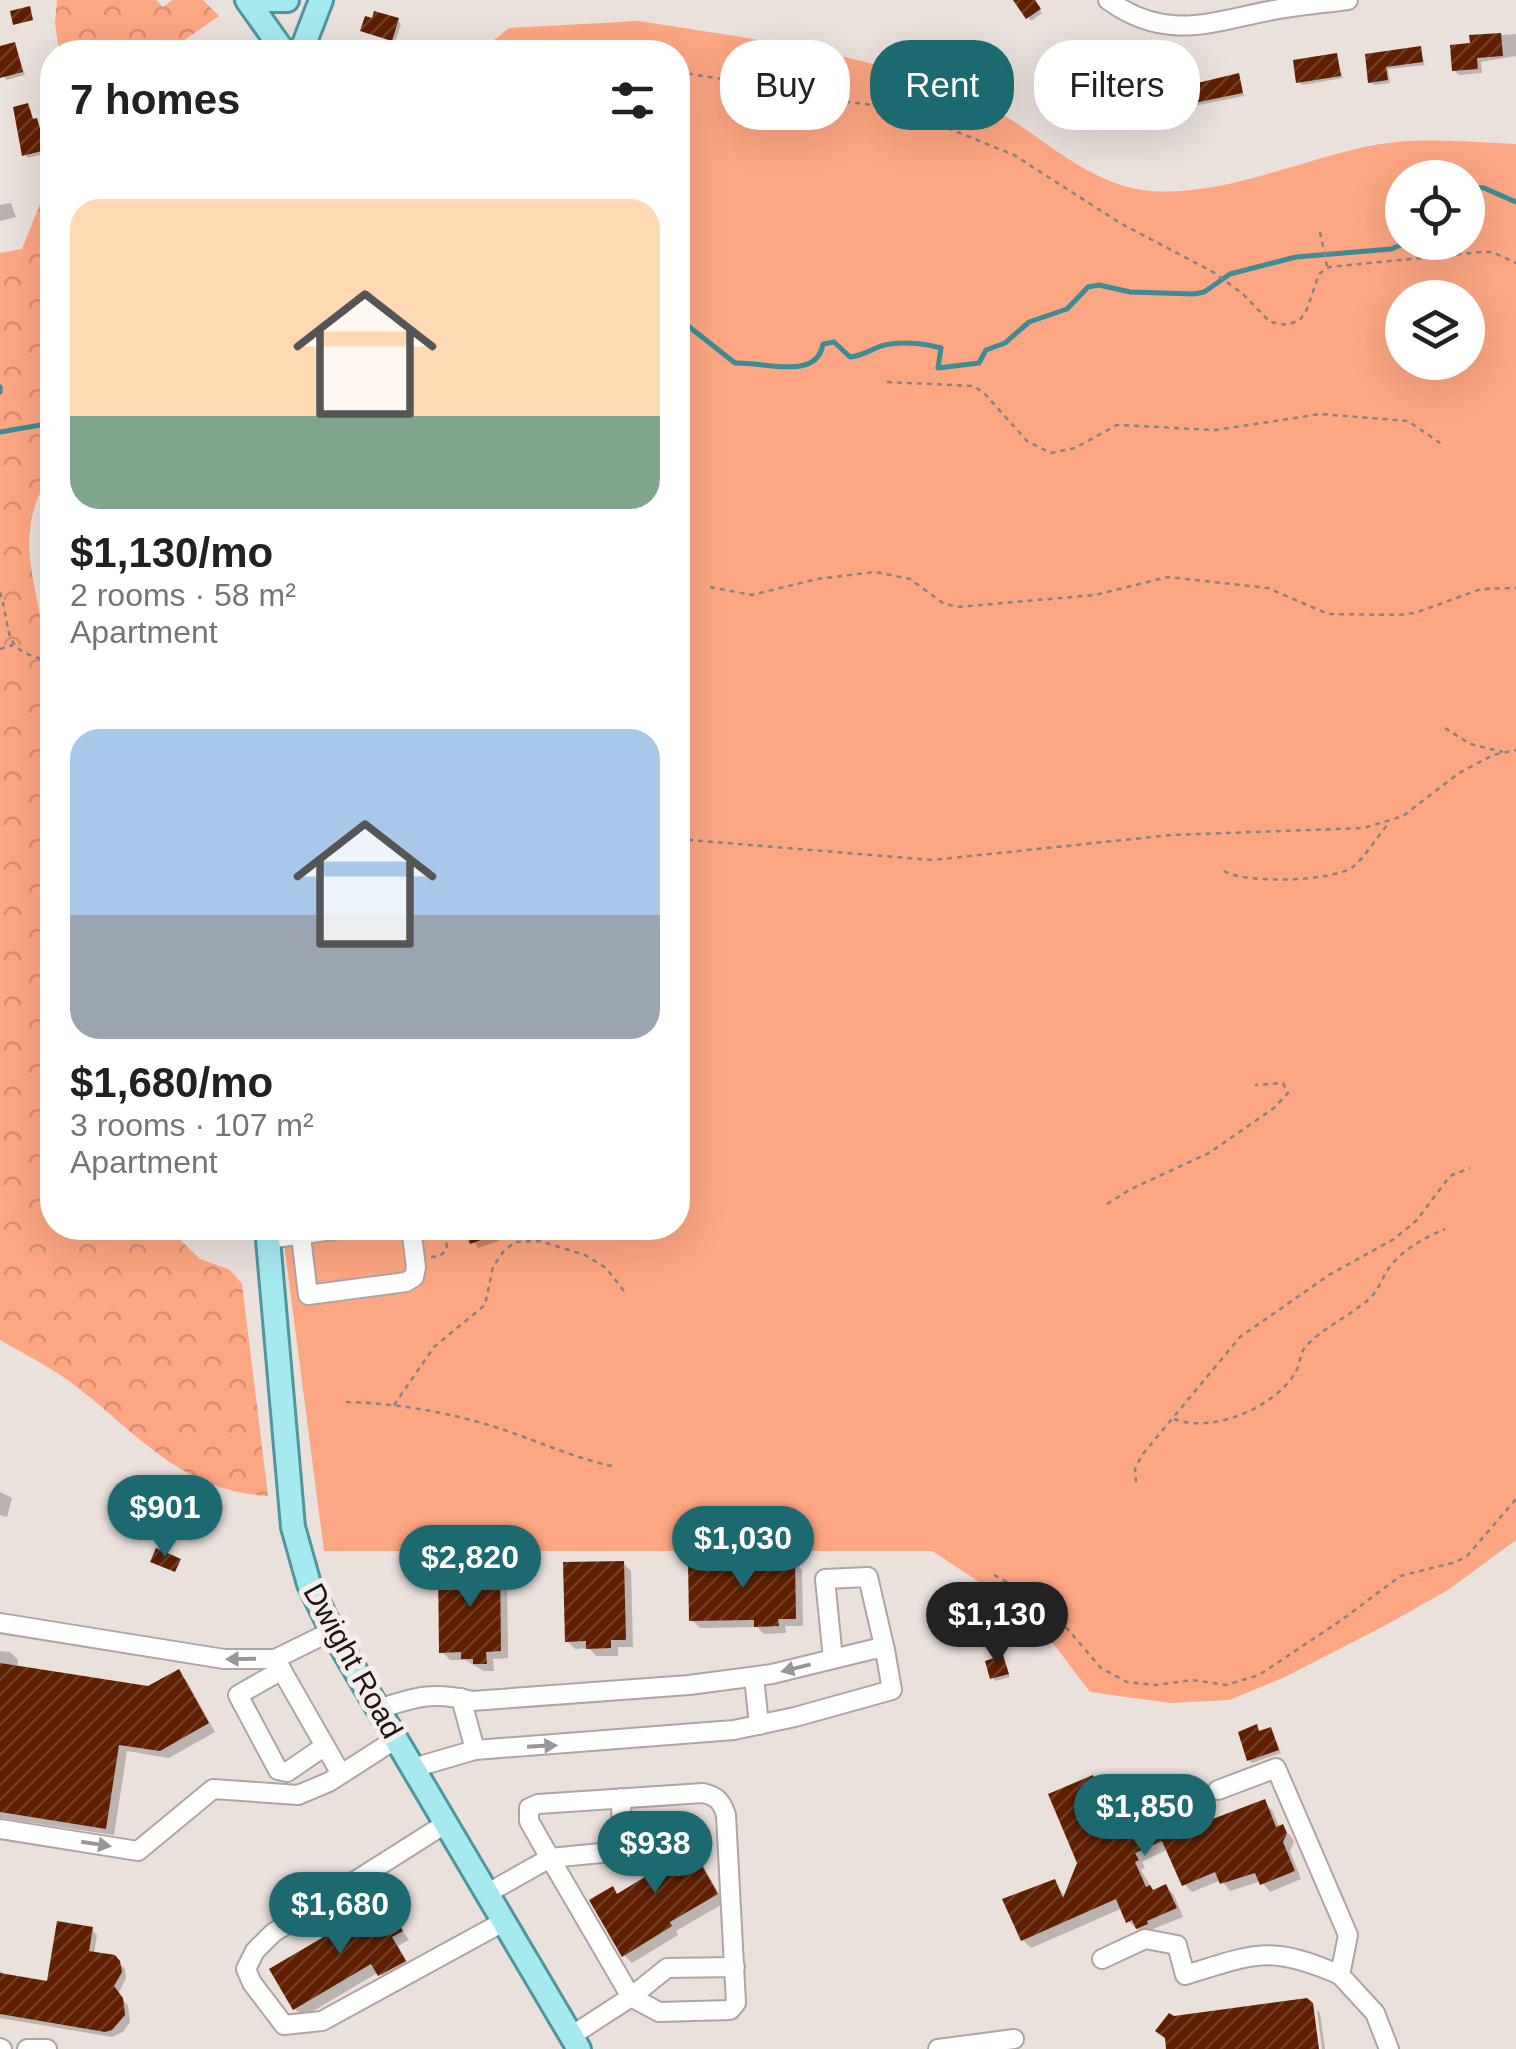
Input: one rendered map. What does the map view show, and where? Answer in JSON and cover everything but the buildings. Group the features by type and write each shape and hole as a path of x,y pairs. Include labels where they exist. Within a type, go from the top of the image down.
{"main road":[{"path":"248,0 286,0"},
{"path":"248,0 276,40"},
{"path":"306,40 321,0"},
{"name":"Dwight Road","path":"268,1240 294,1528 309,1584 332,1631 574,2045"}],"street":[{"path":"1108,0 1130,14 1191,26 1348,0"},
{"path":"301,1240 308,1296 406,1282 414,1277 412,1240"},
{"path":"412,1768 475,1750 734,1730 892,1690 868,1576 825,1579 833,1660"},
{"path":"0,1623 278,1664"},
{"path":"325,1746 286,1772 278,1770 238,1695 278,1664 332,1631"},
{"path":"378,1708 420,1696 444,1694 472,1701 689,1686 754,1677 874,1649 886,1650"},
{"path":"278,1664 341,1774"},
{"path":"754,1677 759,1725"},
{"path":"461,1698 475,1750"},
{"path":"0,1828 138,1851 213,1788 298,1796 396,1740"},
{"path":"1218,1790 1276,1768 1348,1935 1340,1974"},
{"path":"703,1792 722,1804 726,1816 735,1967 736,2003 730,2010 659,2012 632,1996 529,1820 529,1808 538,1804 621,1798 703,1792"},
{"path":"486,1894 550,1858 622,1851 621,1798"},
{"path":"445,1824 273,1933 256,1950 246,1969 252,1983 284,2026 322,2021 503,1922"},
{"path":"1102,1959 1145,1939 1177,1945 1185,1975 1258,1953 1299,1957 1340,1974 1375,2013 1389,2049"},
{"path":"574,2045 662,1970 735,1967"},
{"path":"938,2049 1014,2039"},
{"path":"27,2049 47,2049"}],"path":[{"path":"690,74 870,105"},
{"path":"954,130 1014,155 1120,223 1213,272 1268,321 1293,324 1304,316 1319,274 1327,265 1482,252 1492,252 1516,263"},
{"path":"1320,232 1327,265"},
{"path":"886,382 974,386 1027,441 1051,453 1075,448 1117,425 1216,430 1320,414 1408,421 1440,442"},
{"path":"710,587 752,596 817,579 875,572 910,579 943,603 957,607 1094,594 1168,577 1278,591 1328,614 1399,615 1416,613 1481,589 1516,588"},
{"path":"0,592 4,622 13,644 26,657 40,659"},
{"path":"0,650 13,644"},
{"path":"1445,728 1470,744 1506,752"},
{"path":"690,840 932,860 1170,836 1364,828 1388,823 1413,810 1459,774 1516,750"},
{"path":"1224,871 1232,876 1258,879 1337,874 1354,866 1388,823"},
{"path":"1107,1204 1209,1153 1274,1108 1288,1092 1283,1082 1255,1085"},
{"path":"1136,1482 1138,1463 1240,1337 1329,1274 1394,1238 1424,1212 1446,1180 1470,1168"},
{"path":"1174,1419 1189,1424 1208,1423 1258,1407 1294,1376 1300,1354 1310,1342 1372,1296 1387,1271 1408,1250 1444,1229"},
{"path":"415,1260 440,1256 448,1240"},
{"path":"394,1405 434,1346 481,1310 493,1268 515,1242 533,1240 585,1255 606,1268 624,1291"},
{"path":"346,1402 394,1405 478,1422 612,1466"},
{"path":"994,1575 1045,1603 1101,1668 1127,1682 1156,1686 1192,1680 1237,1684 1267,1670 1400,1576 1467,1556 1516,1498"}],"green space":[{"path":"57,0 156,0 163,7 173,0 203,0 219,16 184,40 57,40"},
{"path":"638,21 755,40 720,40 720,130 850,130 850,59 870,64 870,130 1014,130 1014,121 1100,177 1150,191 1207,188 1380,144 1431,140 1516,144 1516,1540 1448,1590 1386,1625 1283,1678 1229,1700 1171,1703 1090,1692 1033,1617 932,1551 324,1551 284,1240 690,1240 690,40 494,40 509,28"},
{"path":"40,204 40,494 33,511 29,548 40,616 40,1240 180,1240 200,1259 230,1270 242,1284 268,1496 236,1492 182,1469 66,1379 0,1340 0,253 22,249"}],"waterway":[{"path":"1485,188 1516,202"},
{"path":"690,327 735,363 799,366 819,356 823,344 834,342 850,357 881,346 911,343 941,348 938,368 979,363 986,350 1005,343 1029,322 1067,309 1088,287 1194,294 1204,292 1230,274 1296,257 1385,250"},
{"path":"0,387 0,392"},
{"path":"0,432 40,425"}]}
